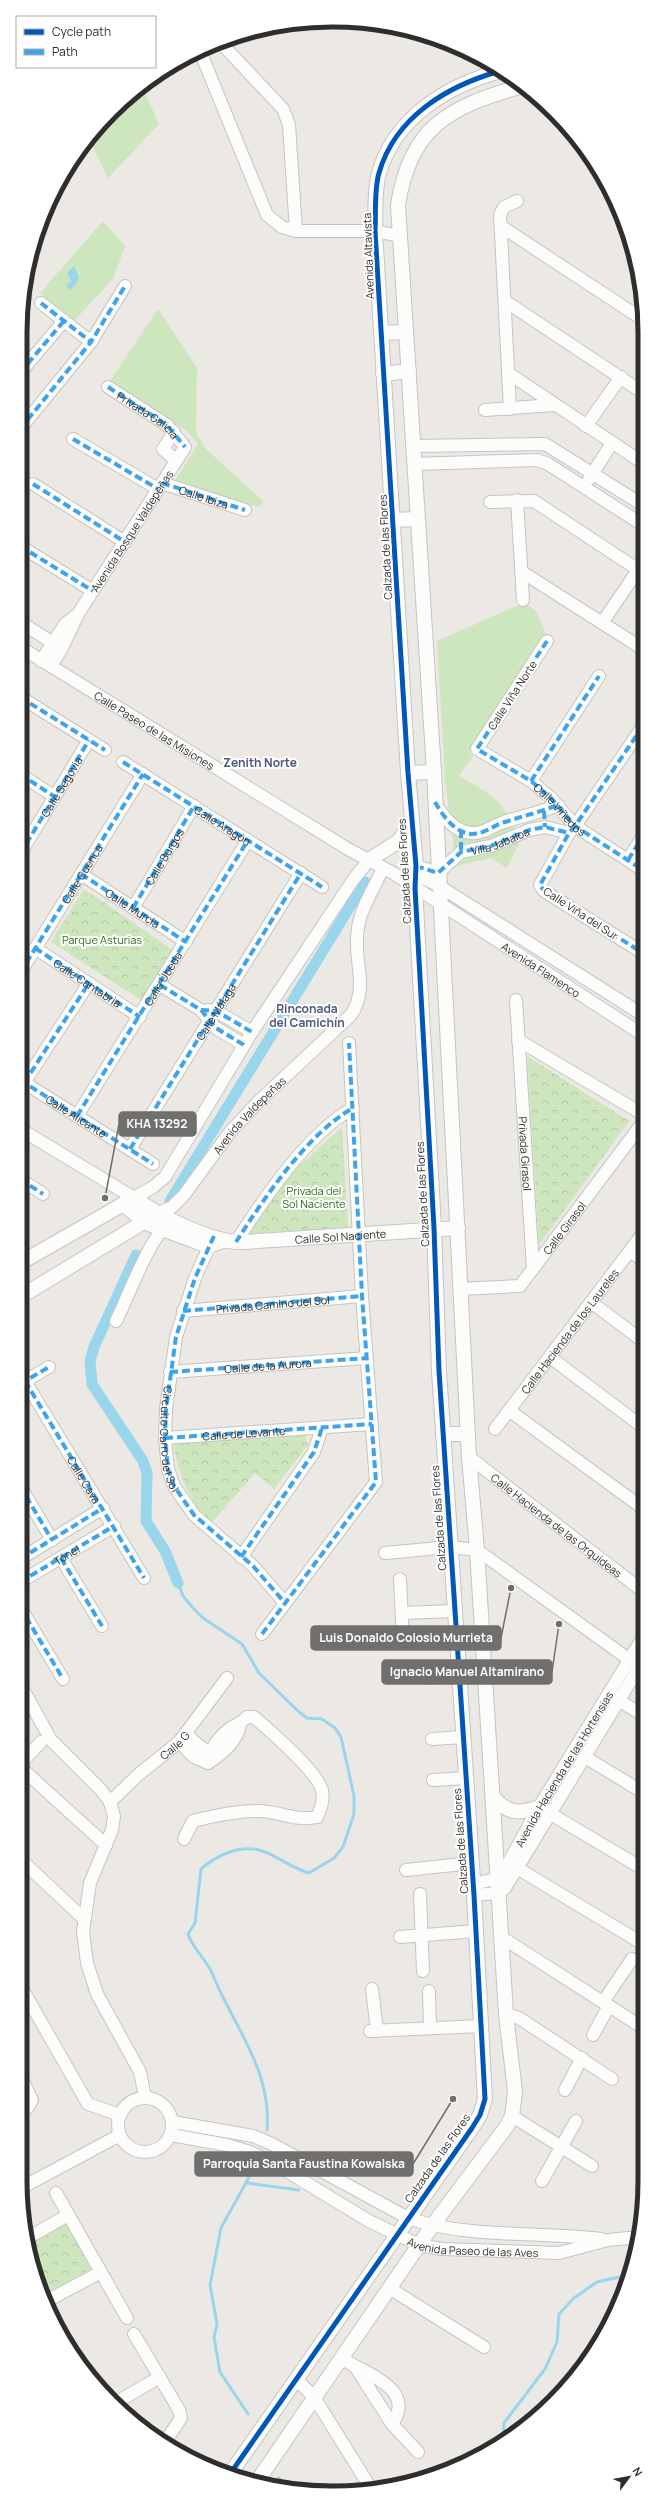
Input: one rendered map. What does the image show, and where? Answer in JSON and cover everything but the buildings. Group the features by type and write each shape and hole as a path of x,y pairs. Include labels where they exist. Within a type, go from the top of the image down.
{"street":[{"path":"224,47 283,109 287,120 296,230"},
{"path":"202,57 267,215 282,227 296,230 375,231 399,236"},
{"name":"Avenida Altavista","path":"391,481 375,231 378,174 387,151 401,130 418,112 435,99 495,74"},
{"path":"260,2477 432,2226 512,2116 515,2092 506,2014 494,1798 469,1457 434,772 414,478 398,205 402,181 409,160 419,143 446,116 474,102 516,88"},
{"path":"435,99 446,116"},
{"path":"510,409 501,210 516,201"},
{"path":"502,226 637,316"},
{"path":"27,420 91,342 125,286"},
{"path":"505,300 638,389"},
{"path":"41,303 63,322 91,342"},
{"path":"27,365 63,322"},
{"path":"381,333 406,332"},
{"path":"383,374 408,371"},
{"path":"508,373 612,443 638,457"},
{"path":"586,426 621,377"},
{"name":"Privada Galicia","path":"108,388 167,425 185,447"},
{"path":"485,410 555,405"},
{"path":"174,432 164,449 176,461"},
{"name":"Calle Ibiza","path":"73,439 160,486 245,510"},
{"path":"583,486 612,443"},
{"path":"413,446 545,444 593,472 638,502"},
{"name":"Avenida Bosque Valdepeñas","path":"46,664 185,447"},
{"path":"414,464 537,460 548,464 638,522"},
{"name":"Calzada de las Flores","path":"233,2470 480,2114 485,2099 486,2083 481,2026 474,1890 443,1434 416,870 408,773 391,481"},
{"path":"32,484 124,542"},
{"path":"490,502 517,500 534,501 638,571"},
{"path":"517,500 523,600"},
{"path":"393,520 417,519"},
{"path":"27,550 93,591"},
{"path":"522,572 638,646"},
{"path":"602,623 638,575"},
{"path":"27,626 57,645"},
{"name":"Calle Viña Norte","path":"477,749 547,641"},
{"name":"Calle Paseo de las Misiones","path":"27,652 416,888"},
{"path":"531,781 599,676"},
{"path":"27,701 105,750"},
{"path":"572,830 638,733"},
{"name":"Calle Segovia","path":"27,841 89,740"},
{"name":"Calle Viñedos","path":"477,749 531,781 558,806 572,830 638,867"},
{"name":"Calle Aragón","path":"123,762 322,887"},
{"path":"408,773 434,772"},
{"name":"Calle Cuenca","path":"27,961 143,774"},
{"path":"27,779 55,797"},
{"name":"Villa Jabaloa","path":"435,802 444,817 461,830 478,833 506,821 558,806"},
{"name":"Calle Burgos","path":"133,908 194,806"},
{"path":"544,811 545,827"},
{"path":"27,1259 153,1187 165,1177 252,1032 349,885 369,860 399,841 412,821"},
{"name":"Villa Jabaloa","path":"439,879 461,852 491,846 529,830 545,827 572,830"},
{"path":"461,830 461,852"},
{"name":"Calle Viña del Sur","path":"572,830 540,885 544,891 638,950"},
{"name":"Calle Úbeda","path":"77,1116 160,985 248,840"},
{"path":"628,860 638,844"},
{"name":"Calle Paseo de las Misiones","path":"388,870 416,870"},
{"name":"Avenida Valdepeñas","path":"27,1293 172,1207 184,1195 230,1132 257,1102 351,1015 359,997 361,984 357,930 359,920 388,870"},
{"name":"Avenida Flamenco","path":"416,870 439,879 638,1012"},
{"name":"Calle Málaga","path":"130,1150 301,873"},
{"name":"Calle Murcia","path":"81,874 186,942"},
{"name":"Avenida Flamenco","path":"416,888 570,986 638,1032"},
{"name":"Calle Cantabria","path":"35,948 140,1017"},
{"path":"570,986 578,972"},
{"path":"27,1075 89,983"},
{"path":"160,985 201,1010 209,1022 244,1045"},
{"name":"Privada Girasol","path":"516,1000 533,1268"},
{"path":"201,1010 216,1011 252,1032"},
{"path":"518,1040 638,1111"},
{"path":"262,1634 376,1482 362,1296 354,1108 349,1044"},
{"name":"Calle Alicante","path":"27,1085 153,1164"},
{"name":"Circuito Carro del Sol","path":"285,1603 264,1577 194,1515 170,1478 165,1438 170,1372 176,1337 183,1311 220,1241 276,1184 297,1159 325,1130 354,1108"},
{"name":"Calle Girasol","path":"460,1288 520,1286 638,1129"},
{"path":"27,1133 113,1187 128,1201"},
{"path":"27,1183 44,1194"},
{"name":"Calle Sol Naciente","path":"128,1201 152,1218 220,1241 360,1235 434,1228 458,1228"},
{"path":"116,1322 167,1224"},
{"name":"Calle Hacienda de los Laureles","path":"495,1429 638,1240"},
{"path":"630,1250 638,1256"},
{"name":"Privada Camino del Sol","path":"183,1311 362,1296"},
{"path":"591,1302 638,1337"},
{"path":"550,1357 638,1423"},
{"name":"Calle de la Aurora","path":"170,1372 366,1358"},
{"path":"27,1380 49,1367"},
{"name":"Calle Cava","path":"27,1388 103,1508 144,1578"},
{"path":"510,1410 638,1505"},
{"name":"Calle de Levante","path":"165,1438 372,1424"},
{"path":"241,1557 314,1452 322,1428"},
{"path":"443,1434 468,1434"},
{"name":"Calle Hacienda de las Orquídeas","path":"469,1457 638,1587"},
{"path":"27,1498 52,1540"},
{"name":"Tónel","path":"27,1554 103,1508"},
{"name":"Tónel","path":"27,1578 114,1526"},
{"path":"385,1553 450,1547 477,1550 630,1660"},
{"path":"61,1558 102,1626"},
{"path":"400,1579 403,1643"},
{"path":"402,1614 455,1611"},
{"path":"27,1619 63,1679"},
{"name":"Avenida Hacienda de las Hortensias","path":"638,1646 630,1660 614,1697 585,1756 545,1810 517,1868 505,1888 498,1887 503,1874 545,1810 614,1697 638,1667"},
{"path":"427,1678 459,1675"},
{"name":"Calle G","path":"110,1802 138,1775 183,1738 227,1678"},
{"path":"27,1695 51,1740 101,1790 110,1802 114,1816 112,1830 90,1883 83,1932 87,1963 97,1994 140,2072 145,2097"},
{"path":"614,1697 638,1712"},
{"path":"183,1738 194,1757 209,1757 221,1754 240,1732 240,1723 246,1717 254,1717 302,1763 322,1791 322,1807 317,1817 304,1820 258,1810 206,1818 192,1821 184,1838"},
{"path":"432,1739 463,1737"},
{"path":"27,1757 41,1742"},
{"path":"585,1756 638,1789"},
{"path":"27,1773 106,1845"},
{"path":"433,1780 466,1778"},
{"path":"494,1798 505,1809 516,1813 545,1810 638,1866"},
{"path":"406,1870 472,1863"},
{"path":"27,1866 84,1919"},
{"path":"517,1868 638,1941"},
{"path":"474,1890 498,1887"},
{"path":"420,1894 423,1971"},
{"path":"400,1937 476,1931"},
{"path":"501,1937 638,2024"},
{"path":"593,2035 606,2004 632,1958"},
{"path":"372,1988 374,2031 481,2026"},
{"path":"429,1991 430,2028"},
{"path":"27,1999 88,2104 120,2115"},
{"path":"506,2014 519,2018 612,2079"},
{"path":"565,2090 582,2058"},
{"path":"27,2090 32,2100 27,2108"},
{"path":"145,2097 163,2104 172,2122 171,2135 158,2150 145,2153 127,2146 120,2135 120,2115 127,2104 145,2097"},
{"path":"512,2116 560,2148 592,2166"},
{"path":"542,2181 576,2121"},
{"name":"Avenida Paseo de las Aves","path":"172,2122 253,2136 272,2144 408,2218 432,2226 453,2230 566,2234 608,2240"},
{"path":"27,2185 120,2135"},
{"name":"Avenida Paseo de las Aves","path":"171,2135 243,2149 280,2167 369,2222 419,2245 442,2249 560,2253 608,2240 632,2238"},
{"path":"280,2167 289,2154"},
{"path":"56,2193 127,2318"},
{"path":"32,2235 68,2215"},
{"path":"51,2299 101,2272"},
{"path":"389,2288 484,2347"},
{"path":"134,2334 179,2410 181,2418 168,2438"},
{"path":"341,2358 388,2385 396,2393 400,2402 400,2410 392,2424"},
{"path":"356,2368 392,2424 418,2452"},
{"path":"120,2400 160,2377"},
{"path":"296,2378 314,2397 368,2483"}],"green space":[{"path":"145,92 159,124 108,178 92,145 116,116"},
{"path":"103,221 125,246 113,279 71,324 40,293"},
{"path":"158,309 197,368 196,432 206,449 264,502 259,507 174,482 198,444 186,430 110,381"},
{"path":"525,602 537,613 546,634 469,752 473,756 459,776 497,801 508,816 520,841 507,868 491,858 456,866 445,780 437,641"},
{"name":"Parque Asturias","path":"84,889 173,950 141,1000 51,942"},
{"path":"527,1056 629,1121 539,1245"},
{"name":"Privada del Sol Naciente","path":"342,1127 348,1227 249,1234 290,1174"},
{"path":"304,1431 308,1445 274,1489 255,1473 209,1526 185,1486 178,1465 173,1439"},
{"path":"68,2221 94,2267 48,2293 37,2260 33,2240"}],"water":[{"path":"74,266 79,277 76,284 70,290 66,286 71,281 67,273"}],"waterway":[{"path":"170,1201 365,882"},
{"path":"136,1255 94,1347 90,1361 92,1384 143,1461 147,1473 146,1521 165,1551 178,1583"},
{"path":"178,1583 183,1596 193,1608 203,1618 242,1644 259,1673 298,1711 307,1718 322,1719 335,1728 341,1737 354,1796 354,1814 343,1847 334,1858 309,1873 302,1871 270,1854 251,1849 235,1850 220,1856 201,1869 195,1923 188,1934 209,1968 257,2067 267,2108 267,2130"},
{"path":"248,2414 220,2372 214,2337 217,2324 210,2285 221,2228 259,2159"},
{"path":"247,2183 299,2190"},
{"path":"503,2434 504,2423 545,2369 557,2342 559,2314 574,2298 597,2282 623,2276"}],"marked path":[{"path":"27,420 91,342 125,286"},
{"path":"41,303 91,342"},
{"path":"27,365 63,322"},
{"path":"108,387 167,425 185,447"},
{"path":"73,439 158,489"},
{"path":"162,483 245,510"},
{"path":"33,484 125,542"},
{"path":"27,550 93,591"},
{"path":"547,641 477,749 531,781 551,798 575,826 638,867"},
{"path":"531,781 599,676"},
{"path":"27,701 105,750"},
{"path":"638,733 569,833 540,885 544,891 638,950"},
{"path":"27,842 89,740"},
{"path":"123,762 322,887"},
{"path":"27,962 143,774"},
{"path":"27,779 55,797"},
{"path":"435,802 449,822 455,827 469,834 477,834 502,823 558,805"},
{"path":"133,908 194,806"},
{"path":"544,811 545,827"},
{"path":"416,866 438,873 461,852 491,846 529,830 545,827 569,833"},
{"path":"461,830 461,852"},
{"path":"77,1116 248,840"},
{"path":"628,860 638,844"},
{"path":"130,1149 301,873"},
{"path":"81,874 186,942"},
{"path":"35,948 140,1017"},
{"path":"27,1078 89,983"},
{"path":"160,985 201,1010 216,1028 244,1045"},
{"path":"201,1010 216,1011 252,1032"},
{"path":"262,1634 376,1482 362,1296 349,1043"},
{"path":"27,1084 153,1164"},
{"path":"236,1242 273,1187 288,1168 320,1133 336,1119 353,1108"},
{"path":"27,1184 43,1194"},
{"path":"214,1236 195,1278 176,1337 166,1409 165,1438 168,1469 174,1486 194,1515 253,1566 285,1603"},
{"path":"183,1311 362,1296"},
{"path":"170,1372 367,1358"},
{"path":"27,1380 49,1367"},
{"path":"27,1384 144,1578"},
{"path":"165,1438 372,1424"},
{"path":"241,1557 314,1452 322,1428"},
{"path":"27,1498 52,1540"},
{"path":"27,1555 103,1508"},
{"path":"27,1578 114,1526"},
{"path":"61,1558 102,1626"},
{"path":"27,1619 63,1679"}],"cycle path":[{"path":"233,2470 472,2128 480,2115 485,2099 474,1895 439,1371 434,1228 415,888 416,866 408,773 375,231 377,180 387,153 397,136 410,120 443,95 461,85 493,73"}],"place":[{"name":"KHA 13292","path":"105,1198"},
{"name":"Luis Donaldo Colosio Murrieta","path":"511,1588"},
{"name":"Ignacio Manuel Altamirano","path":"559,1624"},
{"name":"Parroquia Santa Faustina Kowalska","path":"453,2099"}],"district":[{"name":"Zenith Norte","path":"260,762"},
{"name":"Rinconada del Camichín","path":"307,1015"}]}
